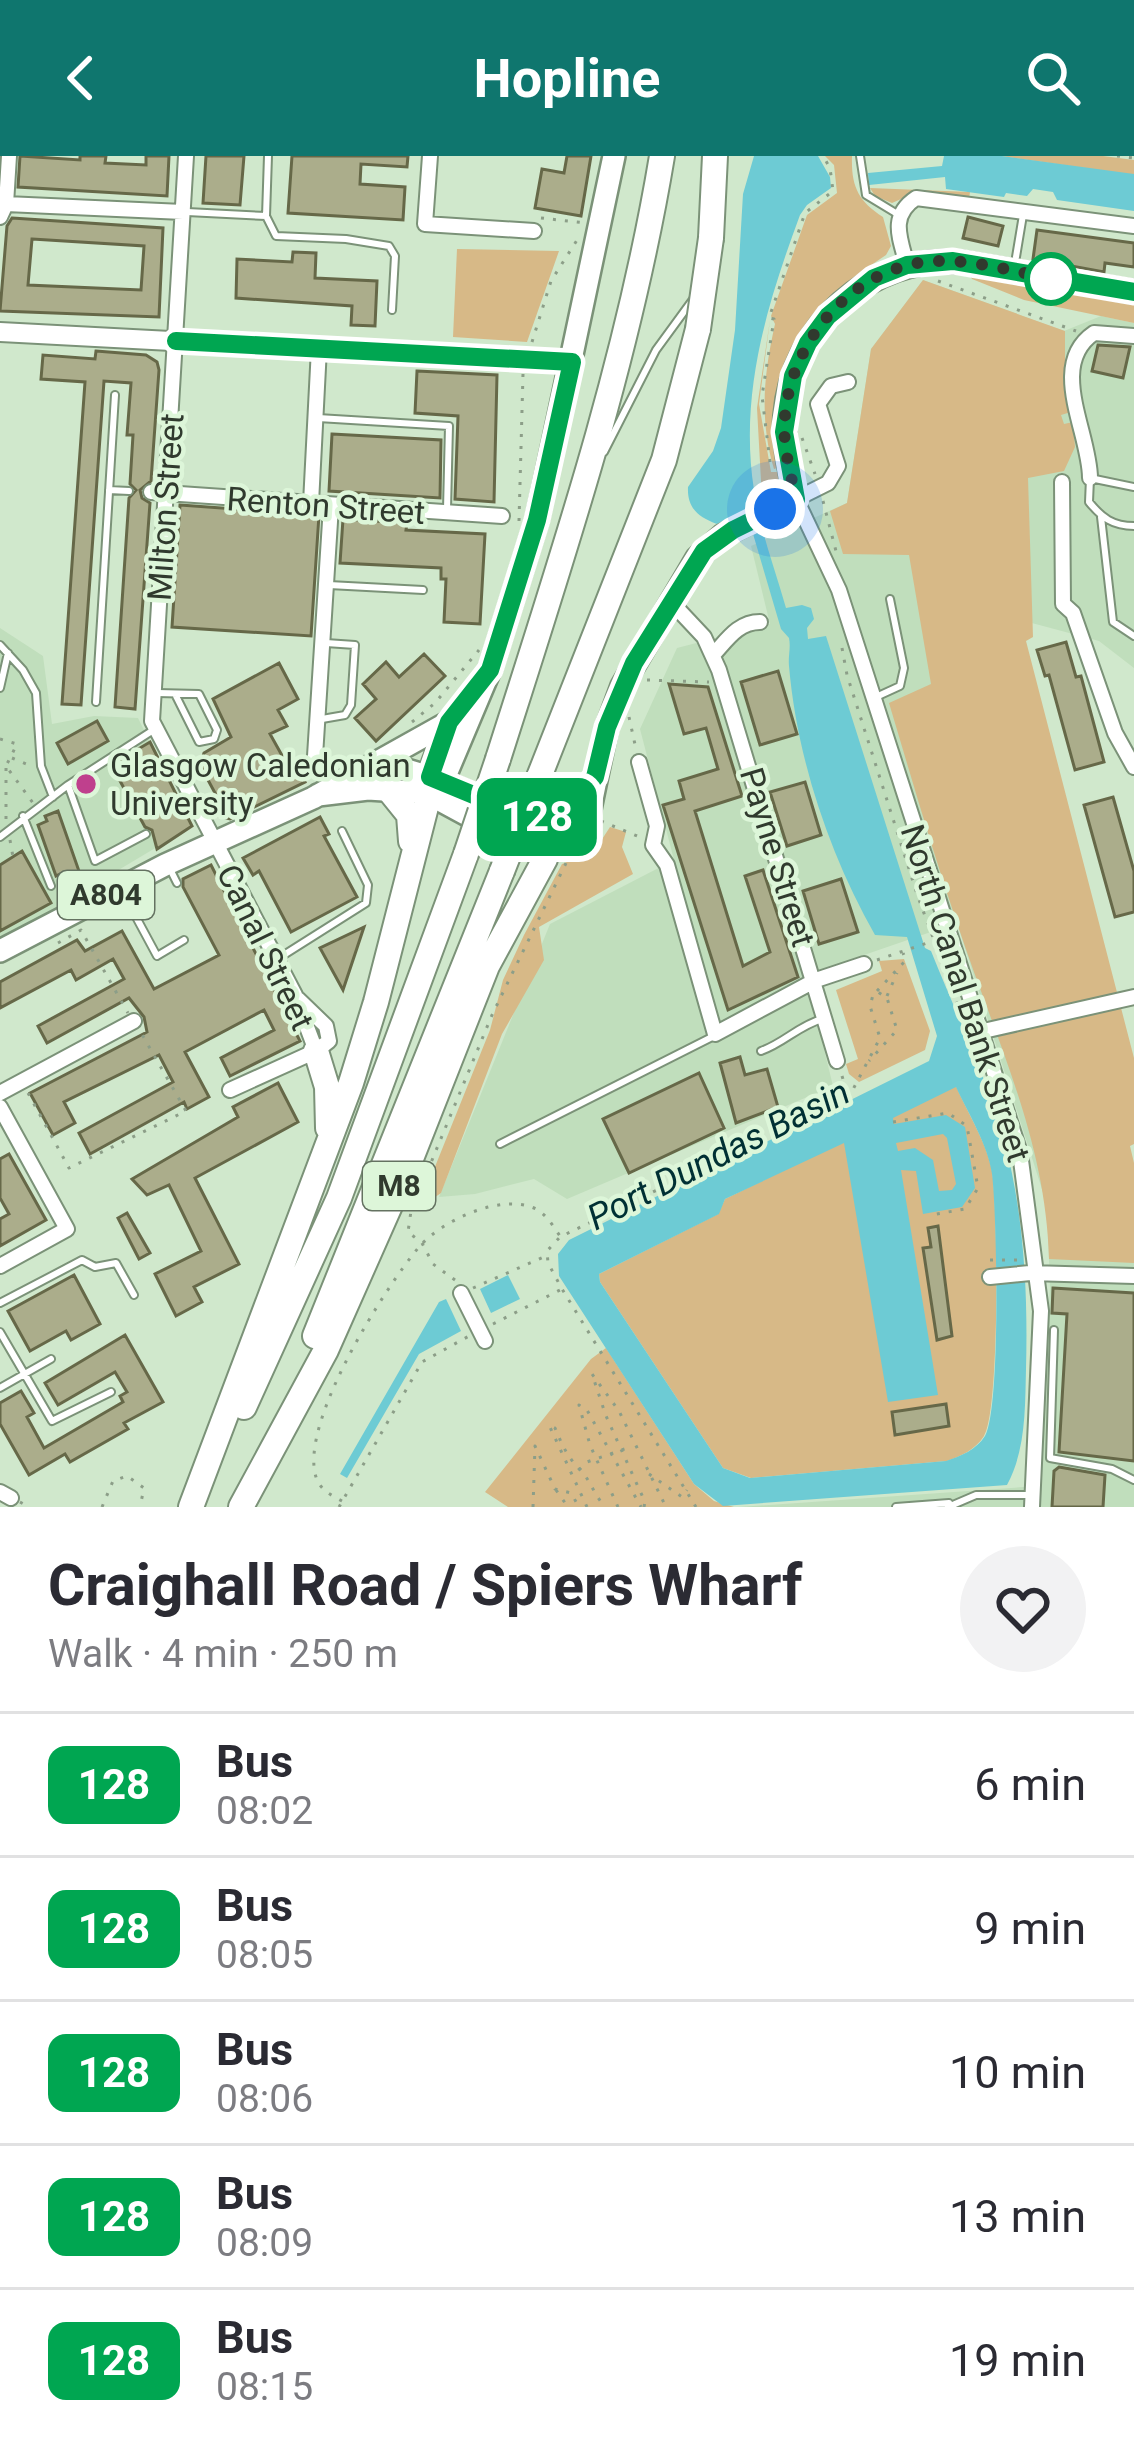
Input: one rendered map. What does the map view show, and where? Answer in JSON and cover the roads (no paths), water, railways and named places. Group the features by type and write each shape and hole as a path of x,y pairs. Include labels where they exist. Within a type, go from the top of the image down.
{"highway":[{"name":"M8","path":"194,1507 339,1198 466,854 573,520 638,274 662,156"},
{"name":"M8","path":"239,1507 356,1238 658,476 698,329 716,156"},
{"path":"194,1507 368,1033 409,868 435,788"},
{"path":"388,789 410,815 409,868"},
{"name":"M8","path":"239,1507 326,1350 412,1156 503,930 546,854"},
{"path":"316,1051 327,1087 327,1148"}],"main road":[{"name":"A804","path":"435,788 490,670 537,520 614,156"},
{"path":"546,854 583,826 622,686 698,558 722,536 796,499 785,412 793,376 808,343 828,316 857,290 953,261 1134,292"},
{"name":"A804","path":"0,952 120,887 172,873 215,843 380,762 449,722 490,670"},
{"name":"A804","path":"435,788 449,722"},
{"path":"380,762 435,788 527,817 541,825 546,854"},
{"path":"527,817 565,812 595,777"},
{"name":"A804","path":"318,795 435,788"},
{"path":"435,788 519,843 546,854"}],"street":[{"path":"9,156 3,211 183,212"},
{"name":"Milton Street","path":"186,156 176,341 158,493 153,693 155,729 215,843"},
{"path":"430,156 425,224 534,231"},
{"path":"917,270 898,230 899,215 916,198 1134,226"},
{"path":"1090,478 1088,449 1071,381 1080,349 1089,336 1104,331 1134,337"},
{"path":"0,332 572,362"},
{"path":"310,503 319,348"},
{"path":"796,499 828,483 836,470 838,459 818,404 830,386 848,382"},
{"path":"1062,482 1063,604 1072,613 1115,733 1134,767"},
{"name":"Renton Street","path":"158,493 502,516"},
{"name":"North Canal Bank Street","path":"796,499 854,636 1020,1154 1030,1270 1041,1311 1032,1501"},
{"path":"315,756 331,506"},
{"name":"Payne Street","path":"674,604 698,629 723,682 837,1061"},
{"path":"713,655 734,631 760,622"},
{"path":"639,762 657,826 653,845 667,865 716,1034 815,980 864,964"},
{"name":"Canal Street","path":"215,843 295,995 330,1034 316,1051"},
{"path":"979,1032 1134,997"},
{"path":"0,1094 134,1021"},
{"path":"230,1090 316,1051"},
{"path":"0,1266 67,1229 2,1117"},
{"path":"990,1277 1030,1270 1134,1276"},
{"path":"460,1293 482,1336"}],"lane":[{"path":"268,156 266,217 276,236 388,246 395,256 392,310"},
{"path":"860,156 866,195 899,215"},
{"path":"183,212 266,217"},
{"path":"1016,257 1023,212"},
{"path":"573,520 656,350 720,269"},
{"path":"96,702 115,395"},
{"path":"316,418 449,426 446,513"},
{"path":"1134,488 1090,478 1089,502 1101,517 1120,526 1134,526"},
{"path":"109,490 129,491"},
{"path":"1101,517 1113,622 1134,636"},
{"path":"326,585 423,590"},
{"path":"873,698 900,686 904,668 890,598"},
{"path":"317,719 344,715 351,705 355,645 322,643"},
{"path":"0,645 36,693 40,766 53,796"},
{"path":"0,688 8,652"},
{"path":"153,693 199,694 217,730 214,739 199,742 175,694"},
{"path":"0,837 22,816 155,729"},
{"path":"68,785 95,861 146,834"},
{"path":"22,816 51,886"},
{"path":"276,959 366,903 368,886 342,831"},
{"path":"120,887 158,956 184,940"},
{"path":"761,1052 784,1042 800,1027 825,1018"},
{"path":"500,1144 716,1034"},
{"path":"0,1303 82,1260 95,1267 116,1263 134,1294"},
{"path":"1054,1330 1050,1458 1112,1469 1134,1480"},
{"path":"0,1332 52,1420 111,1392"},
{"path":"0,1388 51,1359"},
{"path":"896,1507 950,1505 976,1495 1007,1492 1032,1501"}],"water":[{"path":"754,156 818,156 830,177 831,188 800,215 767,316 750,419 754,490 786,608 811,608 814,619 807,628 808,639 826,636 925,948 931,951 970,1045 1004,1140 1020,1224 1026,1311 1023,1428 1007,1485 723,1506 694,1484 559,1276 558,1254 569,1240 929,1061 937,1036 907,937 875,935 830,839 799,735 789,638 781,629 746,510 717,524 699,515 689,501 688,487 713,451 721,428 735,330 743,194","holes":["956,1087 986,1152 994,1195 996,1351 985,1436 973,1449 946,1461 750,1478 723,1468 599,1274 719,1214 725,1199 844,1143 888,1402 938,1395 901,1170 916,1171 923,1214 962,1207 975,1188 965,1127 946,1115 894,1124 893,1118","943,1134 956,1184 952,1190 939,1191 933,1160 915,1148 898,1151 896,1143"]},
{"path":"944,156 1002,156 1134,174 1134,211 1057,200 1053,192 1033,189 1027,196 1006,193 1004,197 946,189 945,177 869,185 868,173 942,166"},
{"path":"508,1275 520,1299 491,1313 480,1289"},
{"path":"446,1299 461,1331 419,1354 347,1478 340,1474 439,1302"}],"place":[{"name":"Glasgow Caledonian University","path":"86,784"}],"water label":[{"name":"Port Dundas Basin","path":"718,1154"}]}
